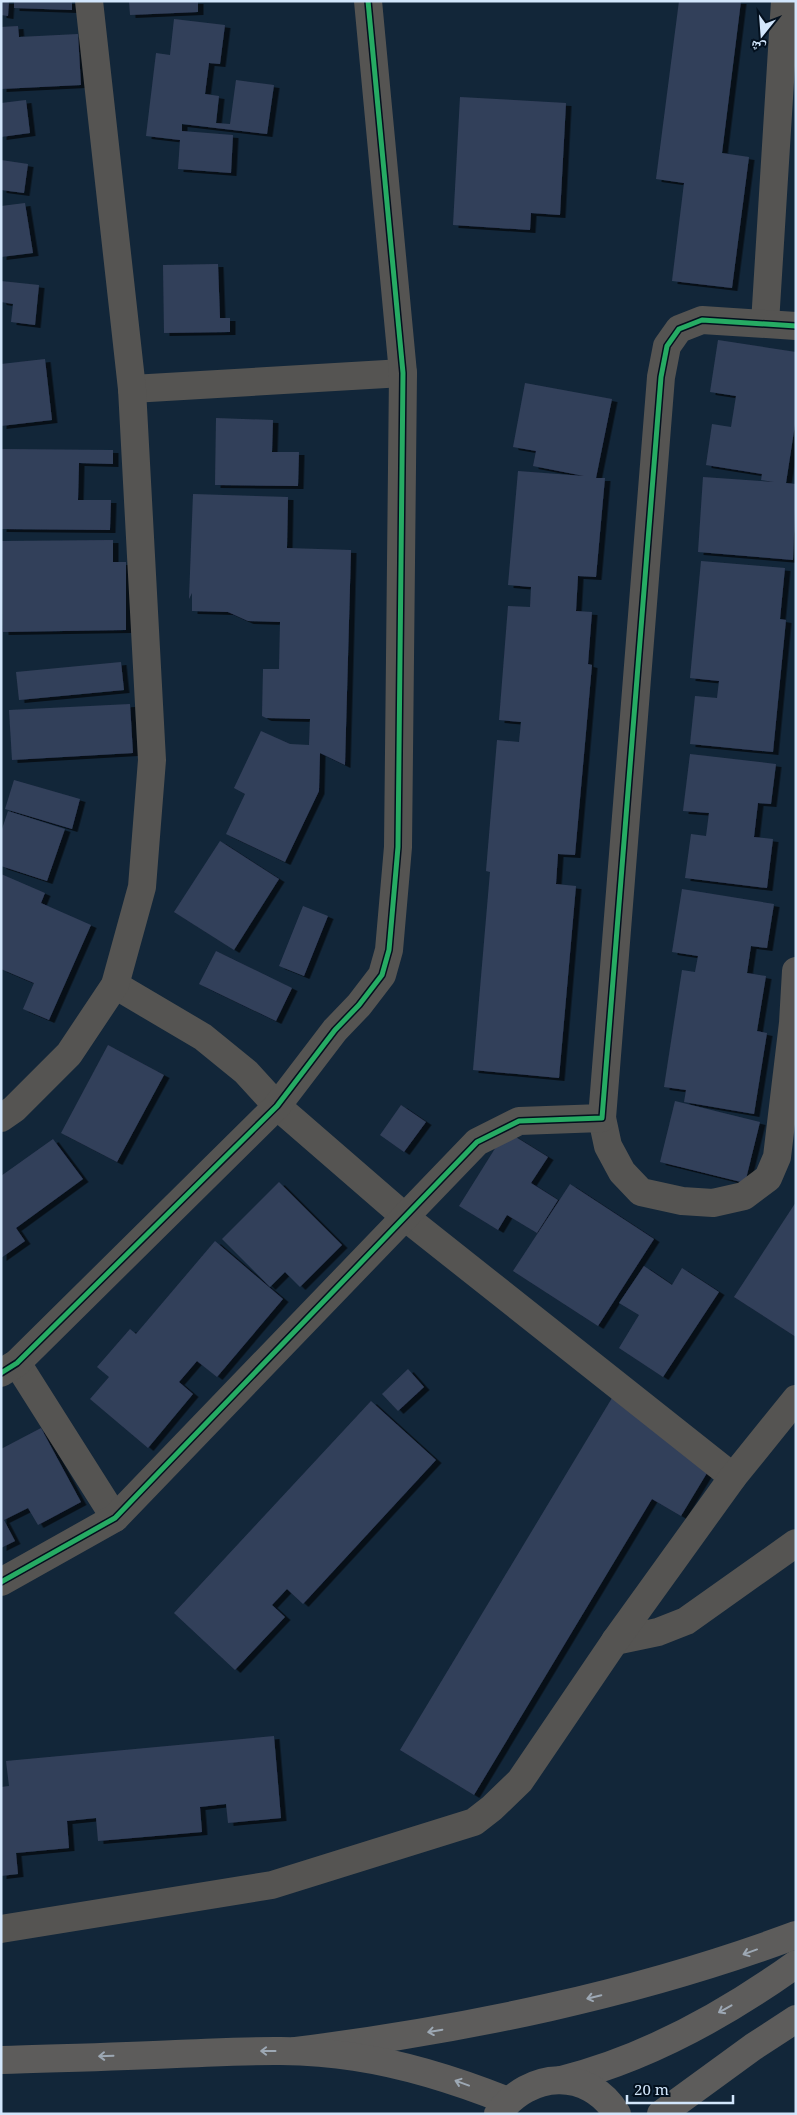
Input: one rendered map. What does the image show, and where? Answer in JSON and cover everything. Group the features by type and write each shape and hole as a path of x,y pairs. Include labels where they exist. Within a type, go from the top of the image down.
{"main road":[{"path":"296,2051 470,2025 616,1992 745,1954 796,1935"},
{"path":"1,2060 237,2051 296,2051 353,2056 406,2066 458,2082 503,2107 524,2089 542,2082 561,2080 594,2072 636,2056 669,2040 736,2004 796,1964"},
{"path":"660,2114 738,2057 796,2019"},
{"path":"561,2080 580,2084 598,2093 612,2106 617,2114"}],"street":[{"path":"1,1118 14,1109 69,1054 116,985 142,887 152,760 132,389 89,1"},
{"path":"115,1518 9,1368 277,1106 382,974 389,950 398,847 403,373 368,1"},
{"path":"765,323 785,1"},
{"path":"796,326 702,320 679,329 667,346 661,377 602,1118 608,1146 622,1172 642,1192 682,1201 712,1203 744,1196 768,1178 777,1157 793,1023 796,971"},
{"path":"132,389 403,373"},
{"path":"116,985 203,1037 246,1072 277,1106 405,1217 733,1477"},
{"path":"1,1582 115,1518 477,1142 519,1121 602,1118"},
{"path":"1,1929 272,1885 474,1822 492,1808 520,1781 614,1642 733,1477 796,1399"},
{"path":"614,1642 658,1632 686,1621 796,1543"}],"building":[{"path":"1,1 9,1 8,16 1,15"},
{"path":"14,1 72,1 72,10 14,8"},
{"path":"129,1 198,1 198,12 130,15"},
{"path":"679,1 741,1 722,153 749,157 732,288 672,281 684,183 656,179"},
{"path":"174,19 225,25 220,64 209,63 205,94 219,96 216,123 230,124 236,80 274,85 267,134 182,124 182,131 233,135 231,173 178,169 180,140 146,136 156,53 170,55"},
{"path":"18,26 19,37 78,34 81,85 1,89 1,27"},
{"path":"460,97 566,103 560,215 531,213 530,230 453,225"},
{"path":"26,100 30,133 1,137 1,103"},
{"path":"1,160 28,164 24,193 1,190"},
{"path":"25,203 33,253 1,257 1,206"},
{"path":"218,264 220,318 230,318 230,332 164,333 163,265"},
{"path":"1,281 39,285 35,325 11,322 13,304 1,302"},
{"path":"718,340 796,352 796,418 786,483 796,484 793,560 698,552 703,477 774,482 761,480 762,474 706,465 712,424 731,427 736,396 710,392"},
{"path":"45,359 52,420 1,426 1,364"},
{"path":"525,383 612,399 596,478 605,478 596,577 578,576 576,611 592,612 588,664 592,665 575,855 558,854 556,884 576,886 559,1078 473,1070 490,872 486,871 497,740 519,742 521,722 499,720 508,606 530,607 531,587 508,585 518,471 584,476 533,466 536,451 513,447"},
{"path":"216,418 273,420 272,452 299,452 298,486 215,485"},
{"path":"1,449 113,450 113,464 79,463 78,500 111,500 110,530 1,529"},
{"path":"193,494 288,497 287,548 351,550 345,765 320,753 319,791 285,862 226,834 245,794 234,788 261,731 290,744 309,745 310,719 266,718 262,716 263,669 279,669 280,622 248,621 228,612 192,611 192,593 189,599"},
{"path":"113,540 113,562 126,562 126,630 3,632 2,541"},
{"path":"701,561 785,568 780,619 786,620 773,752 690,744 695,696 717,698 719,681 690,678"},
{"path":"121,662 124,690 19,700 16,672"},
{"path":"130,704 133,753 12,760 9,710"},
{"path":"690,754 776,764 771,804 758,803 754,837 773,839 767,888 685,878 691,834 706,836 709,813 683,811"},
{"path":"14,780 80,799 72,829 5,809"},
{"path":"8,811 65,829 47,881 1,866 1,832"},
{"path":"220,841 279,879 234,950 174,912"},
{"path":"1,874 45,893 41,903 91,925 49,1020 23,1009 34,983 1,969"},
{"path":"682,889 774,904 767,948 751,946 747,973 766,976 757,1031 767,1033 754,1114 684,1102 686,1090 664,1087 682,970 695,972 698,956 672,952"},
{"path":"303,906 328,916 304,976 279,966"},
{"path":"216,951 292,988 276,1021 199,984"},
{"path":"108,1045 164,1075 117,1162 61,1133"},
{"path":"675,1101 760,1122 745,1183 660,1162"},
{"path":"401,1105 426,1122 404,1152 380,1135"},
{"path":"506,1131 548,1157 531,1183 558,1200 537,1233 507,1215 498,1230 459,1206"},
{"path":"53,1139 83,1179 16,1228 25,1241 1,1258 1,1176"},
{"path":"279,1182 342,1245 300,1287 285,1272 270,1287 222,1239"},
{"path":"570,1184 654,1239 598,1326 513,1271"},
{"path":"796,1202 796,1337 734,1297"},
{"path":"215,1241 283,1299 217,1377 197,1361 179,1382 193,1394 148,1448 90,1399 109,1377 97,1367 130,1329 136,1334"},
{"path":"644,1266 672,1285 682,1268 719,1292 663,1377 619,1348 639,1315 619,1303"},
{"path":"408,1369 424,1387 398,1411 382,1394"},
{"path":"615,1393 710,1468 681,1516 652,1499 474,1795 400,1750"},
{"path":"371,1401 436,1460 303,1604 287,1589 272,1605 285,1617 235,1670 174,1613"},
{"path":"41,1428 81,1502 38,1525 28,1508 4,1520 15,1541 1,1548 1,1449"},
{"path":"274,1736 281,1818 228,1823 226,1804 200,1807 202,1832 98,1841 96,1818 67,1821 69,1848 16,1853 18,1874 1,1876 1,1787 9,1786 6,1761"}],"cycle path":[{"path":"1,1373 17,1363 277,1106 335,1030 359,1005 382,975 389,950 398,847 403,373 368,1"},
{"path":"1,1582 115,1518 477,1142 519,1121 602,1118 661,377 667,346 679,329 702,320 796,326"}]}
